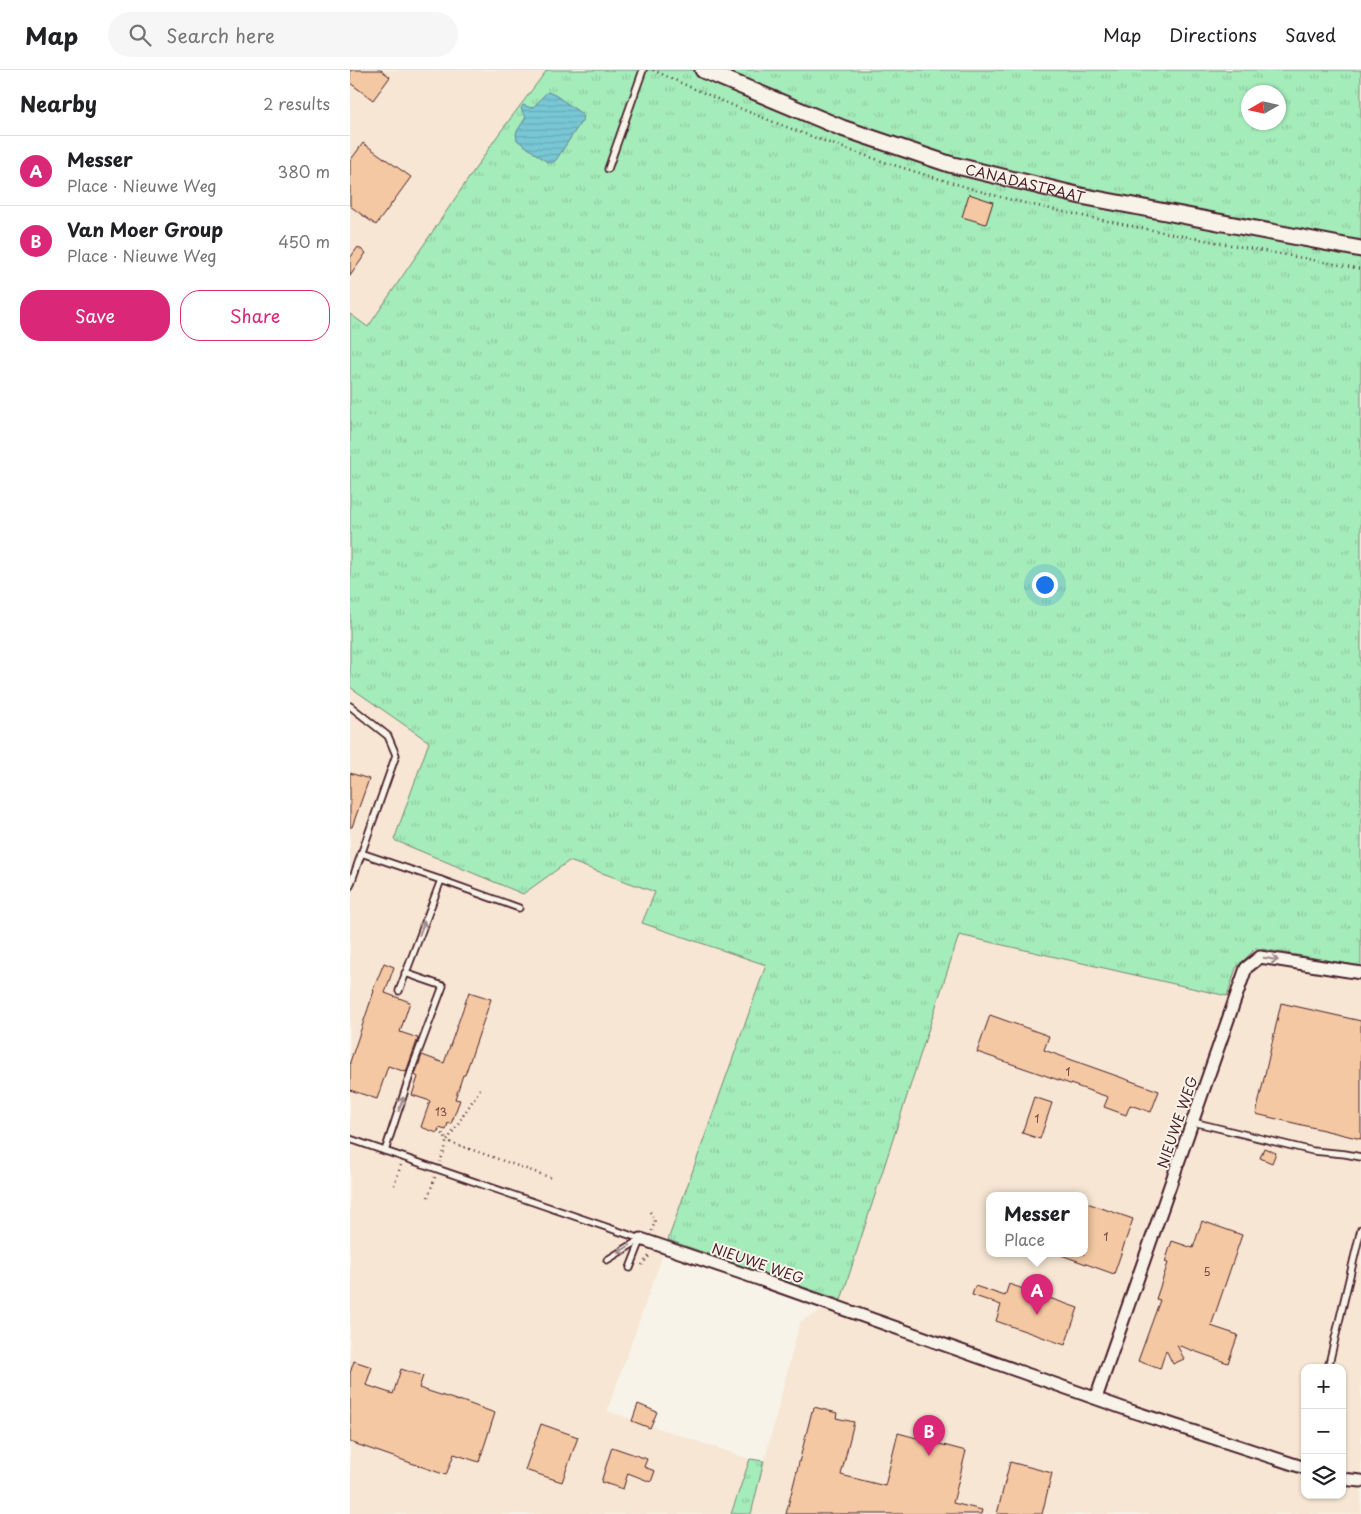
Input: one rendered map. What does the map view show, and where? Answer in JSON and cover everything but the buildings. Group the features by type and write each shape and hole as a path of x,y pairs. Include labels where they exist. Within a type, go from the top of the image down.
{"street":[{"name":"CANADASTRAAT","path":"703,70 842,128 949,164 1081,196 1361,249"},
{"name":"NIEUWE WEG","path":"1096,1398 1246,968 1260,957 1361,973"},
{"name":"NIEUWE WEG","path":"641,1239 1096,1398 1301,1466"},
{"path":"1346,1480 1361,1482"}],"lane":[{"path":"608,169 643,70"},
{"path":"350,706 388,736 396,756 350,886"},
{"path":"361,853 519,908"},
{"path":"399,991 440,880"},
{"path":"385,1151 442,986 405,974"},
{"path":"1193,1122 1313,1151 1345,1154 1361,1158"},
{"name":"NIEUWE WEG","path":"350,1138 641,1239"},
{"path":"1329,1364 1361,1229"},
{"path":"607,1260 641,1239"},
{"path":"630,1268 641,1239"}],"path":[{"path":"1320,261 1361,269"},
{"path":"480,1089 447,1142 552,1178"},
{"path":"394,1185 406,1158"}],"shaded area":[{"path":"350,70 547,70 498,135 368,327 350,314"},
{"path":"350,687 429,742 394,839 523,894 569,861 656,892 642,923 766,965 607,1411 750,1459 731,1514 350,1514"},
{"path":"959,935 1226,996 1236,968 1256,948 1361,966 1361,1514 751,1514 800,1322 841,1300"}],"green space":[{"path":"547,70 1361,70 1361,966 1256,948 1236,968 1227,996 959,935 841,1300 668,1240 766,965 642,923 655,892 569,861 523,894 394,840 429,742 350,687 350,314 368,327 498,135"},
{"path":"750,1459 764,1461 751,1514 731,1514"}],"water":[{"path":"548,92 582,114 583,119 556,160 552,163 547,162 517,140 516,133 526,117 521,109 523,105 531,108"}],"place":[{"name":"Messer","path":"1037,1315"},
{"name":"Van Moer Group","path":"929,1456"}]}
